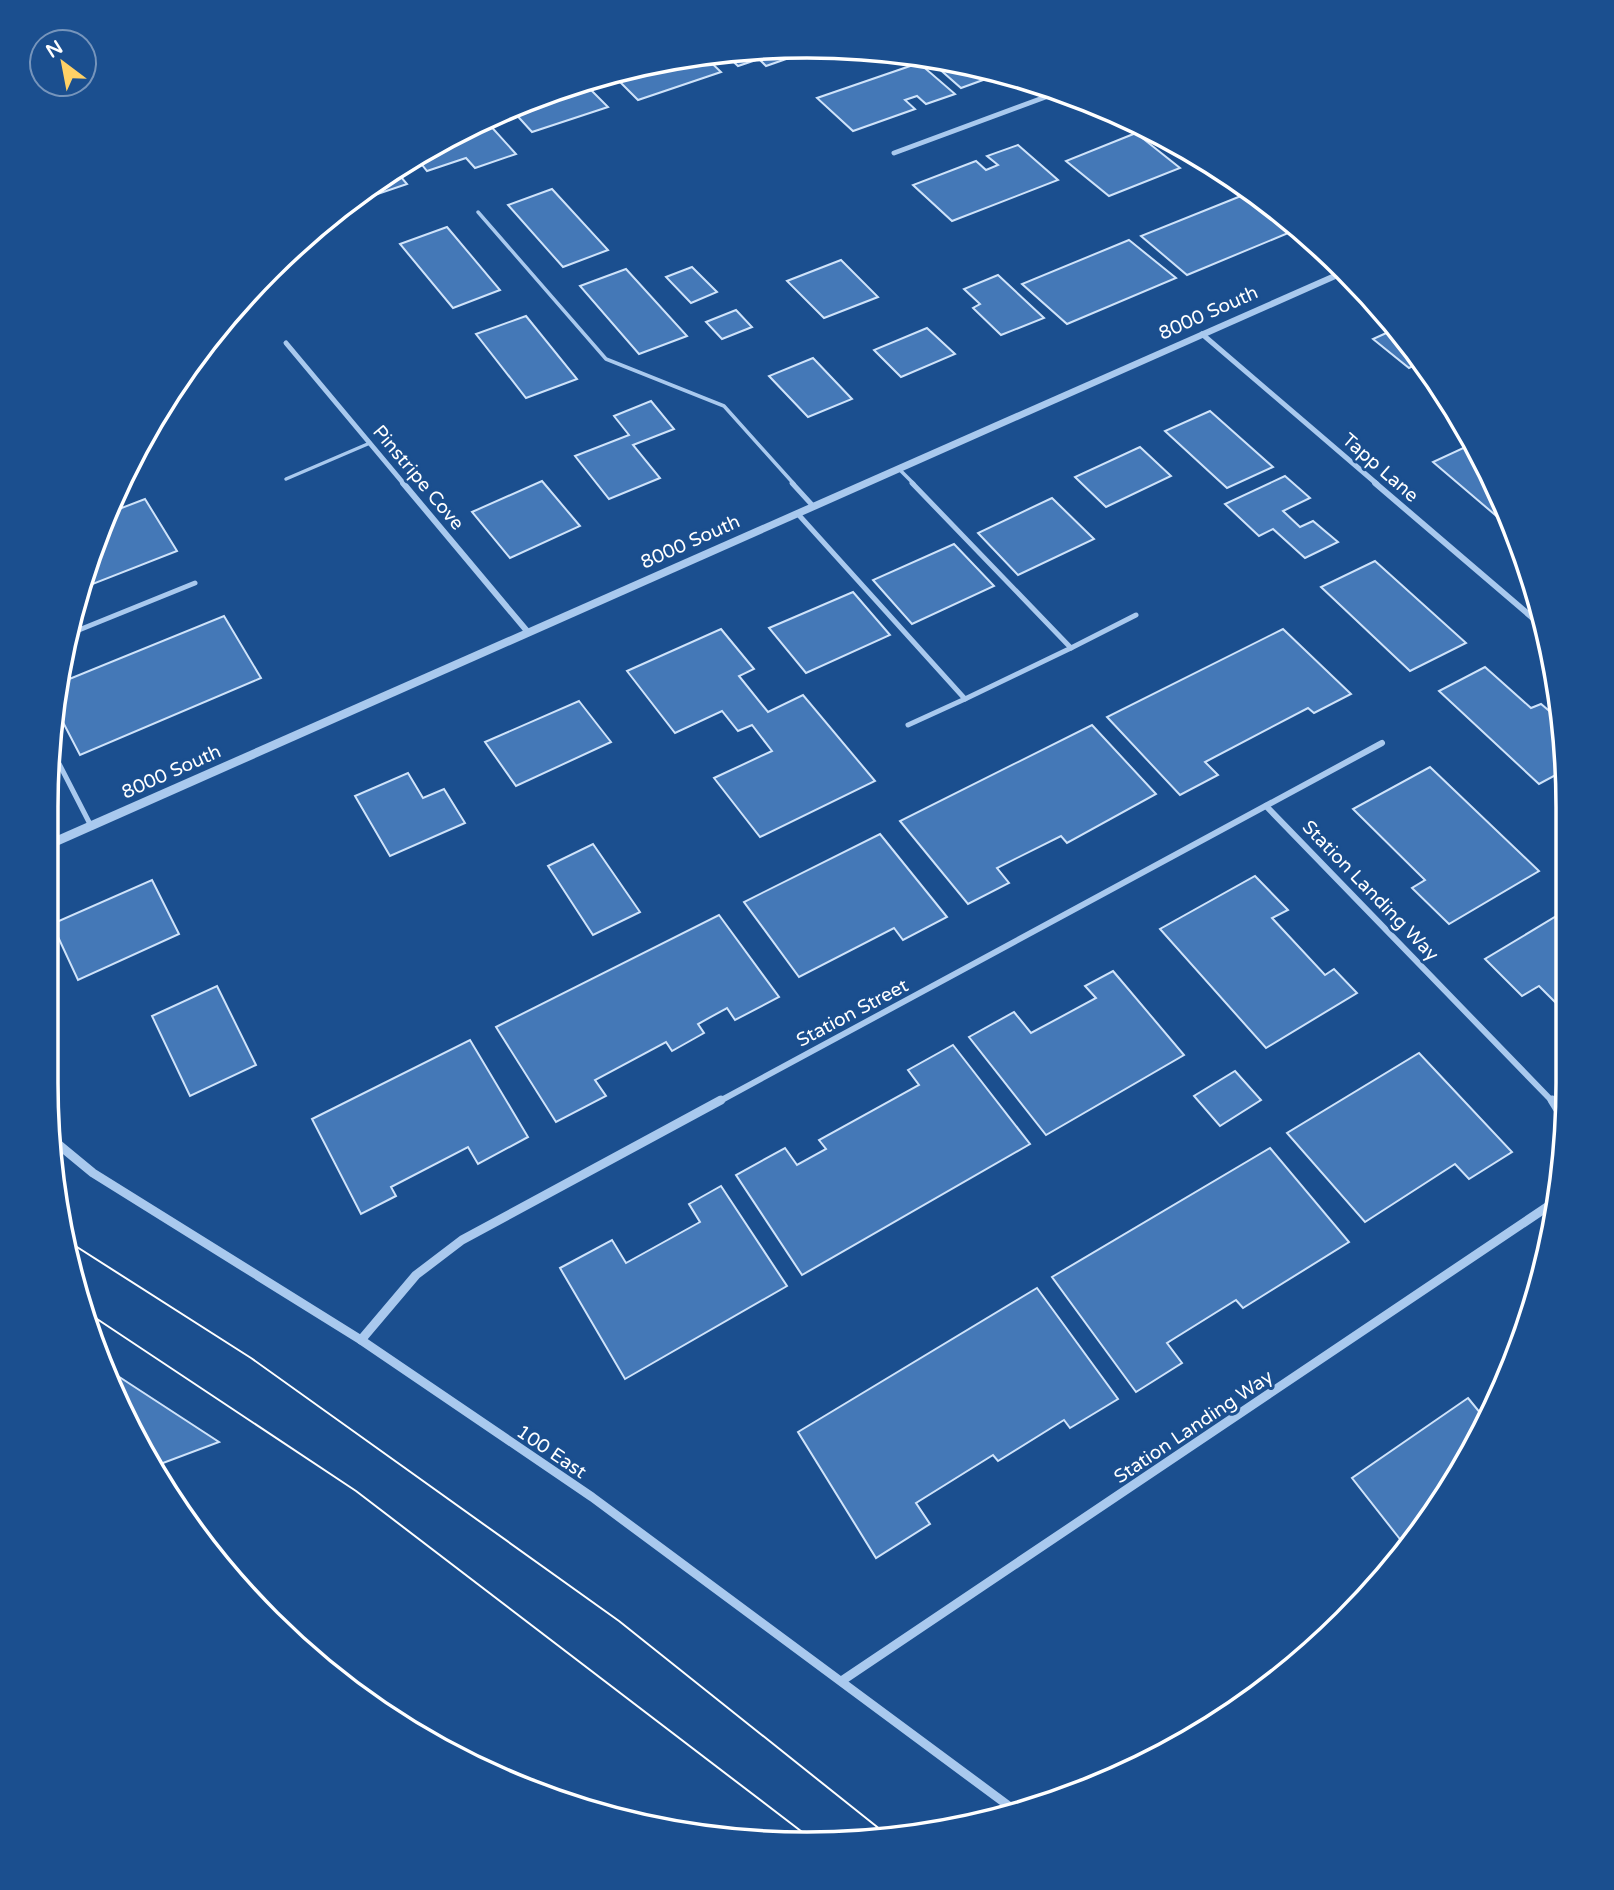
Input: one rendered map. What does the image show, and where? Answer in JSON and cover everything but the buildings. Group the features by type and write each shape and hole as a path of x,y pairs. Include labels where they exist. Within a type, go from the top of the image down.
{"street":[{"path":"894,153 1045,97"},
{"name":"8000 South","path":"58,840 1336,276"},
{"name":"Tapp Lane","path":"1202,334 1532,617"},
{"name":"Pinstripe Cove","path":"286,343 527,631"},
{"name":"Station Street","path":"361,1340 416,1275 462,1240 1382,743"},
{"name":"Station Landing Way","path":"1266,806 1547,1093 1556,1106"},
{"name":"100 East","path":"60,1146 93,1172 361,1340 592,1497 843,1680 1008,1805"},
{"name":"Station Landing Way","path":"843,1680 1546,1206"}],"lane":[{"path":"478,212 606,359 724,406 813,506"},
{"path":"286,479 370,443"},
{"path":"899,469 1071,648"},
{"path":"797,513 965,699"},
{"path":"79,630 195,583"},
{"path":"908,725 1136,615"},
{"path":"59,763 91,826"}],"tram line":[{"path":"76,1246 251,1358 619,1621 879,1829"},
{"path":"96,1318 356,1491 802,1832"}]}
